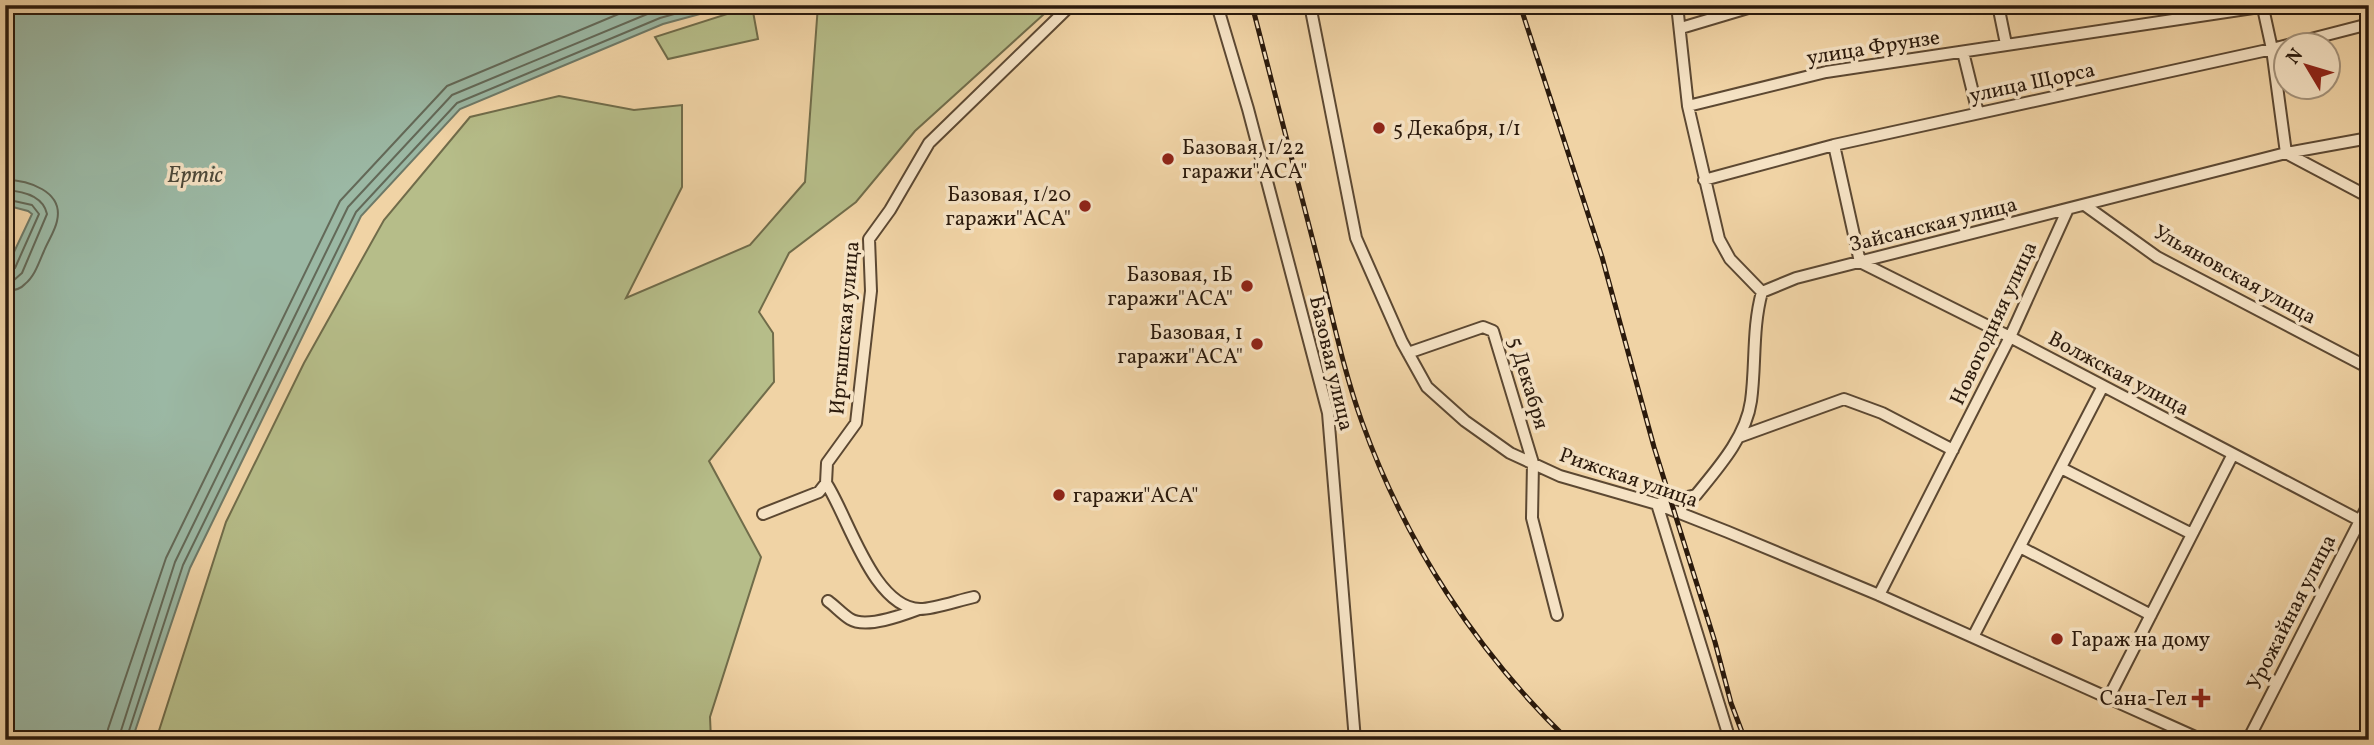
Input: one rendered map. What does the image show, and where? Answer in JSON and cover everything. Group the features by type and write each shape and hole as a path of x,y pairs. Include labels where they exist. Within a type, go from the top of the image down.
{"street":[{"name":"Иртышская улица","path":"826,483 827,463 856,423 871,291 869,239 890,210 929,143 1071,5"},
{"name":"Базовая улица","path":"1217,5 1248,109 1328,413 1355,740"},
{"name":"Рижская улица","path":"1310,5 1356,238 1408,353 1427,387 1465,421 1510,453 1560,476 1657,504 1879,595 2202,740"},
{"path":"1677,5 1688,106 1719,239 1730,259 1762,292 1756,312 1751,404 1739,437 1696,495 1657,504 1730,740"},
{"path":"1681,28 1759,5"},
{"path":"1998,5 2006,44"},
{"path":"2268,7 2272,49"},
{"name":"улица Фрунзе","path":"1688,106 1826,72 2268,7"},
{"name":"улица Щорса","path":"2338,32 2369,24"},
{"name":"улица Щорса","path":"1704,180 1834,145 2272,49"},
{"path":"1963,51 1978,113"},
{"path":"2279,102 2286,153 2369,197"},
{"name":"Зайсанская улица","path":"1762,292 1796,278 2286,153 2369,138"},
{"path":"1834,145 1860,262"},
{"name":"Ульяновская улица","path":"2086,206 2157,257 2369,368"},
{"name":"Новогодняя улица","path":"1879,595 2010,337 2067,211"},
{"name":"Волжская улица","path":"1860,262 2364,521"},
{"name":"5 Декабря","path":"1408,353 1483,327 1493,331 1533,463 1532,518 1557,615"},
{"path":"1973,637 2103,386"},
{"path":"1739,437 1844,399 1882,413 1953,450"},
{"path":"2109,697 2233,454"},
{"path":"2061,468 2192,534"},
{"path":"763,514 819,492 826,483 881,586 898,601 919,609"},
{"name":"Урожайная улица","path":"2248,740 2364,521 2369,503"},
{"path":"2020,547 2151,615"},
{"path":"828,601 852,621 874,621 974,597"}],"green space":[{"path":"818,5 1054,5 915,131 856,202 789,253 759,312 773,333 774,382 709,461 761,557 710,717 711,740 156,740 226,522 304,363 384,220 470,117 559,96 634,110 682,105 682,187 626,298 750,245 805,182"},
{"path":"752,6 758,39 668,59 655,37"}],"water":[{"name":"Ертіс","path":"5,5 733,5 663,24 460,109 361,216 190,568 132,740 5,740 5,271 32,214 5,205"}],"railway":[{"path":"1252,5 1344,365 1379,466 1399,510 1447,593 1503,670 1568,740"},
{"path":"1520,5 1602,257 1654,447 1715,642 1731,703 1745,740"}],"place":[{"name":"5 Декабря, 1/1","path":"1379,128"},
{"name":"Базовая, 1/22 гаражи\"ACА\"","path":"1168,159"},
{"name":"Базовая, 1/20 гаражи\"ACА\"","path":"1085,206"},
{"name":"Базовая, 1Б гаражи\"ACА\"","path":"1247,286"},
{"name":"Базовая, 1 гаражи\"ACА\"","path":"1257,344"},
{"name":"гаражи\"ACА\"","path":"1059,495"},
{"name":"Гараж на дому","path":"2057,639"},
{"name":"Сана-Гел","path":"2201,698"}]}
